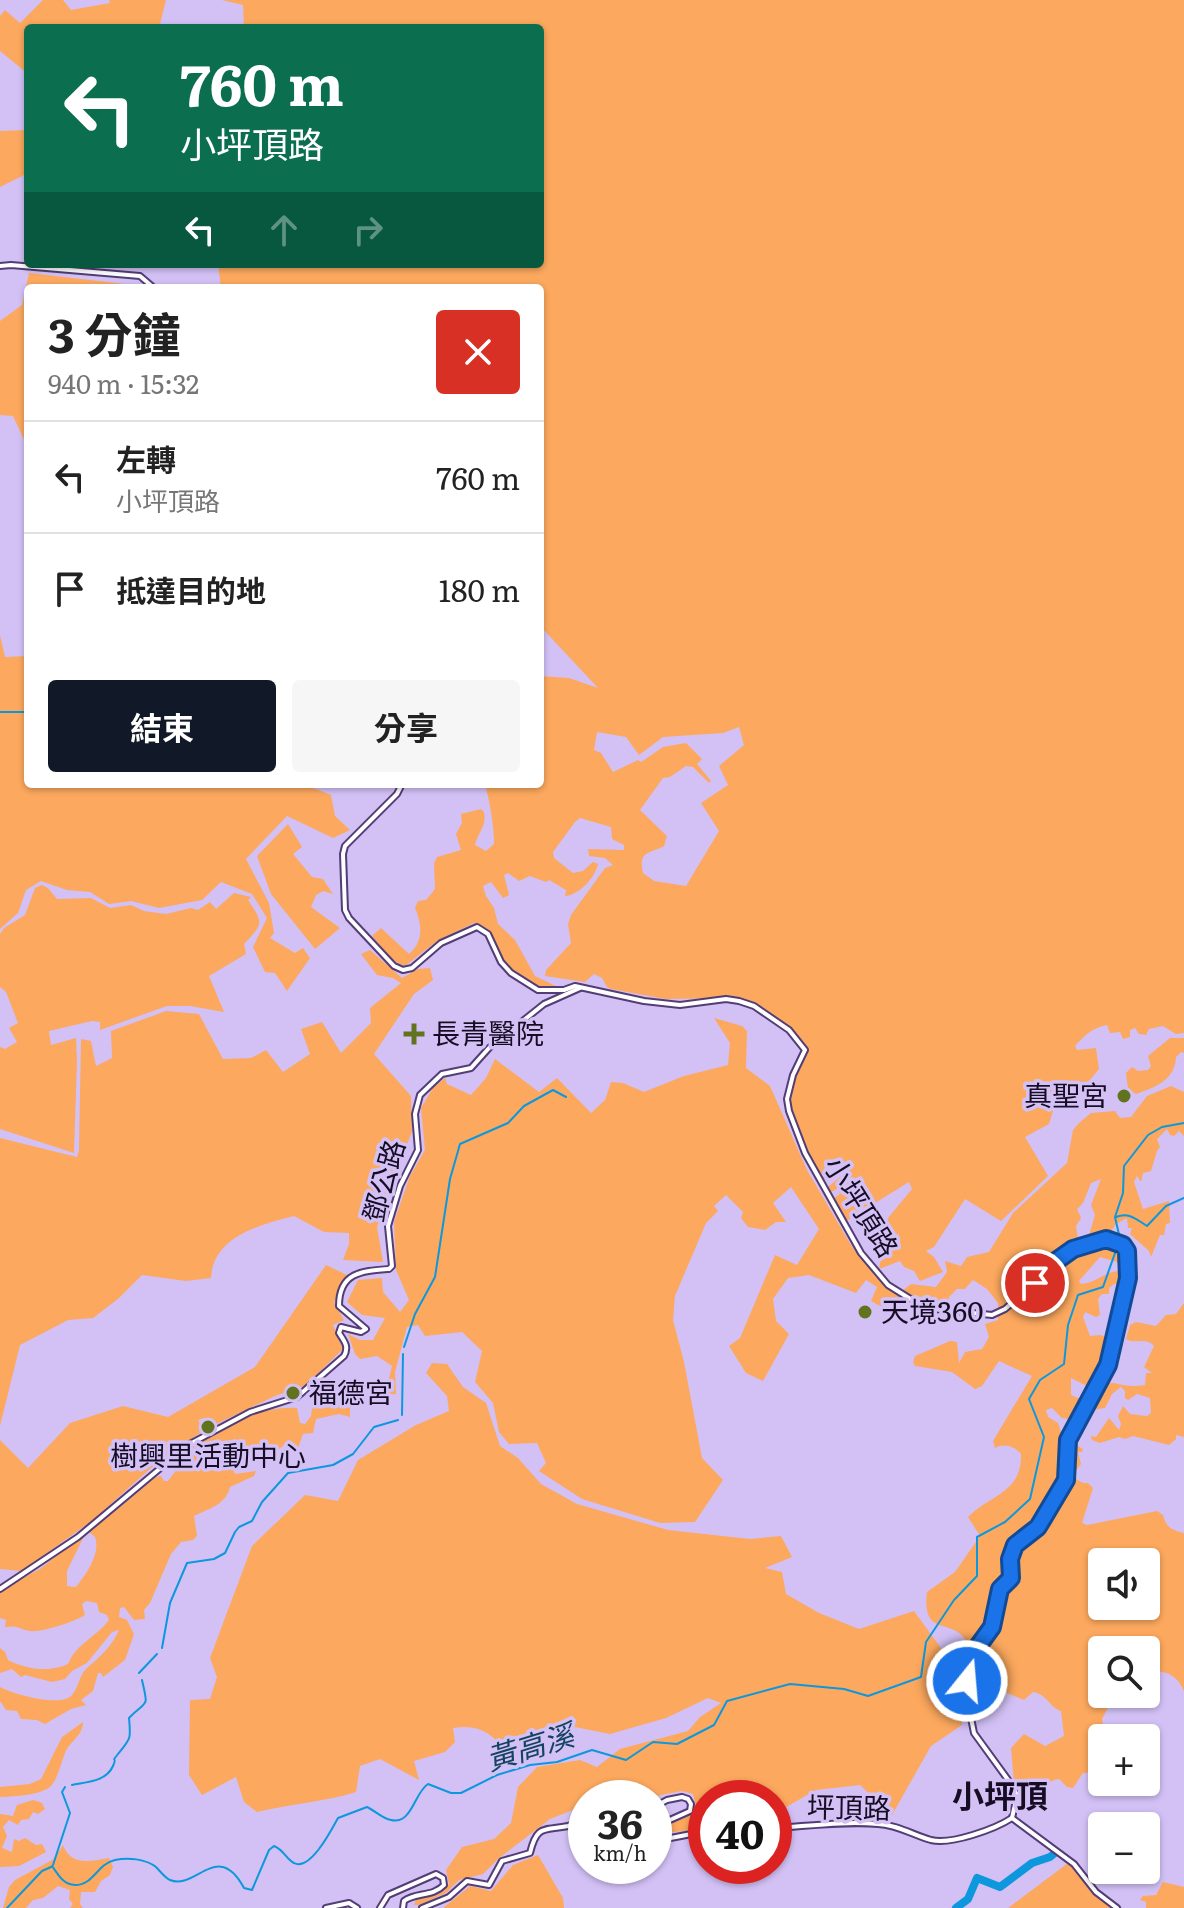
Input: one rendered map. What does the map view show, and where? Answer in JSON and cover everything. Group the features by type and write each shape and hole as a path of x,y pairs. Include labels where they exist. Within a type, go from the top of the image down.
{"street":[{"path":"0,266 24,268"},
{"path":"28,268 140,276 149,284"},
{"name":"小坪頂路","path":"400,788 345,846 345,910 394,966 403,970 412,968 441,943 477,927 488,934 501,962 511,973 528,985 548,992 580,987 644,1001 680,1005 726,999 754,1006 789,1030 805,1050 793,1075 787,1099 805,1153 861,1253 888,1285 918,1303 965,1314 992,1315 1005,1309 1058,1258 1073,1249 1106,1239 1123,1245 1127,1251 1128,1278 1108,1365 1068,1440 1066,1480 1038,1527 1015,1545 1010,1559 1011,1578 1000,1589 992,1627 968,1660 967,1698 971,1724 977,1740 1014,1788 1017,1796 1012,1818"},
{"name":"鄧公路","path":"0,1589 78,1537 188,1445 250,1412 297,1397 344,1356 347,1351 339,1333 341,1327 361,1332 366,1329 339,1306 338,1301 348,1279 357,1273 392,1266 388,1226 400,1186 418,1150 415,1114 420,1095 442,1074 471,1068 489,1048 544,1004 580,987"},
{"path":"672,1801 682,1797 691,1804 690,1811 672,1819"},
{"path":"1012,1818 1074,1864 1096,1892 1117,1908"},
{"name":"坪頂路","path":"792,1828 891,1825 942,1842 998,1827 1012,1818"},
{"path":"422,1908 449,1897 467,1881 489,1885 502,1861 530,1853 534,1837 548,1827 568,1825"},
{"path":"380,1908 388,1895 436,1874 443,1878 444,1885 440,1890 409,1897 404,1901 403,1908"},
{"path":"326,1908 349,1903 357,1908"}],"shaded area":[{"path":"43,0 63,0 71,10 110,3 109,0 166,0 160,24 24,24 24,71 0,51 0,16 5,10 20,23"},
{"path":"222,0 1184,0 1184,1033 1176,1034 1163,1026 1149,1029 1146,1035 1139,1034 1135,1028 1130,1030 1130,1037 1123,1039 1120,1032 1110,1033 1107,1025 1082,1038 1075,1046 1077,1050 1096,1048 1099,1069 1090,1080 1057,1098 1049,1124 1025,1137 1048,1176 1001,1221 965,1199 934,1247 926,1251 934,1257 943,1272 920,1281 914,1271 904,1267 900,1261 879,1269 888,1218 912,1189 909,1182 846,1221 833,1199 840,1194 837,1189 829,1193 827,1188 842,1175 837,1161 829,1165 829,1177 821,1179 795,1125 791,1093 806,1050 783,1023 742,998 665,999 611,989 594,974 585,982 545,976 546,970 571,943 568,924 571,915 605,868 613,865 605,858 589,856 588,849 624,850 624,845 612,839 611,827 580,818 553,852 554,858 573,873 583,871 593,862 598,864 590,880 576,893 565,896 566,890 549,880 546,882 530,876 519,881 508,873 504,875 509,895 503,898 491,882 483,886 498,924 515,940 535,976 560,988 536,986 515,974 504,961 490,933 474,923 437,941 405,966 393,961 372,936 381,928 409,954 414,949 420,932 415,908 418,901 426,900 435,889 434,863 437,857 461,850 456,834 462,823 461,814 481,809 485,817 475,845 486,851 494,844 486,788 544,788 544,676 569,678 598,688 544,630 544,284 220,284 218,268 544,268 544,24 244,24 243,5","holes":["739,727 744,745 719,766 728,785 701,803 719,831 686,886 654,881 643,873 642,860 646,854 664,846 667,836 640,810 663,778 686,766 693,767 709,783 711,781 697,764 702,759 686,743 663,747 641,762 638,760 613,772 601,753 594,750 597,732 626,737 639,755 663,737 723,733"]},
{"path":"24,130 24,175 0,187 0,131"},
{"path":"29,273 125,284 27,284"},
{"path":"24,296 24,439 13,416 0,415 0,321 22,305"},
{"path":"0,635 5,657 24,656 24,788 313,788 331,795 335,816 350,830 333,838 287,816 246,859 269,903 274,933 270,938 295,953 303,948 310,958 287,991 275,973 265,972 253,947 267,918 252,894 221,882 202,900 159,908 131,901 109,904 90,892 67,890 41,881 26,890 18,913 0,929"},
{"path":"288,824 302,847 293,854 312,877 323,879 333,894 323,891 316,895 311,907 340,928 315,949 271,894 257,856"},
{"path":"42,885 57,899 91,898 110,908 131,905 144,911 166,914 191,908 198,910 210,902 216,909 234,893 251,897 248,900 259,919 255,932 244,944 246,954 209,976 224,1012 190,1006 167,1006 100,1030 100,1022 92,1021 49,1031 51,1045 76,1038 74,1153 0,1129 0,1047 5,1049 17,1042 9,1028 18,1023 6,992 0,987 0,934 25,915 35,888"},
{"path":"370,950 402,978 418,969 430,968 433,980 414,994 374,1054 411,1096 412,1131 377,1227 383,1262 343,1260 349,1233 324,1232 294,1216 253,1228 229,1242 214,1264 211,1278 186,1281 142,1275 93,1318 68,1320 20,1345 0,1426 0,1138 77,1157 81,1039 91,1041 96,1066 112,1058 111,1031 166,1011 199,1014 223,1059 251,1058 266,1050 283,1072 310,1054 301,1029 322,1022 341,1053 371,1023 370,1008 401,983 377,975 361,954"},
{"path":"714,1018 742,1026 747,1031 746,1068 770,1086 807,1170 851,1245 876,1277 906,1302 897,1315 871,1301 877,1287 866,1280 856,1293 809,1275 788,1278 773,1299 776,1321 789,1334 763,1381 746,1373 729,1346 740,1338 775,1255 797,1265 819,1229 791,1187 773,1203 786,1222 776,1222 765,1230 748,1227 741,1218 743,1212 726,1195 714,1206 718,1211 706,1223 675,1296 673,1320 702,1458 723,1480 695,1522 660,1523 582,1499 539,1471 546,1463 537,1443 509,1444 499,1432 493,1403 475,1382 482,1351 462,1332 425,1336 418,1325 407,1327 395,1372 396,1394 385,1395 392,1366 377,1356 360,1359 348,1334 360,1340 373,1340 385,1318 362,1315 347,1302 358,1280 382,1278 383,1292 400,1312 409,1300 396,1270 394,1222 410,1176 425,1150 421,1108 433,1088 445,1078 447,1084 471,1095 486,1078 495,1059 539,1092 557,1078 591,1113 605,1100 611,1082 623,1083 644,1092 684,1076 728,1065 730,1043"},
{"path":"1170,1038 1184,1038 1184,1053 1176,1057 1168,1077 1136,1094 1128,1089 1126,1073 1132,1067 1138,1071 1148,1070 1151,1066 1148,1056"},
{"path":"1171,1086 1184,1092 1184,1136 1179,1131 1174,1136 1170,1135 1167,1129 1157,1139 1160,1147 1151,1171 1143,1173 1141,1182 1137,1176 1134,1182 1143,1209 1169,1201 1170,1223 1166,1224 1164,1235 1160,1235 1151,1257 1149,1251 1130,1234 1132,1228 1128,1228 1127,1218 1116,1224 1107,1237 1101,1236 1094,1241 1089,1235 1095,1215 1091,1205 1101,1179 1091,1183 1083,1203 1077,1209 1081,1218 1076,1226 1078,1239 1073,1238 1071,1245 1080,1250 1095,1251 1111,1244 1128,1248 1127,1262 1122,1269 1117,1262 1100,1257 1079,1281 1086,1283 1119,1271 1117,1284 1109,1288 1109,1294 1102,1294 1098,1299 1100,1315 1096,1317 1085,1312 1083,1317 1090,1336 1107,1337 1110,1349 1106,1354 1099,1388 1089,1387 1071,1378 1071,1395 1088,1402 1077,1421 1062,1418 1052,1408 1046,1410 1048,1417 1058,1423 1061,1432 1073,1436 1076,1445 1083,1449 1078,1452 1081,1464 1076,1471 1076,1479 1093,1488 1082,1523 1087,1525 1157,1511 1170,1527 1184,1533 1184,1691 1178,1680 1160,1671 1160,1636 1088,1636 1088,1708 1108,1708 1102,1719 1103,1724 1088,1724 1088,1773 1083,1773 1073,1788 1067,1787 1059,1779 1027,1793 1014,1782 1011,1748 1024,1734 1045,1746 1064,1736 1061,1711 1042,1695 1033,1692 1024,1700 997,1689 990,1697 973,1691 967,1680 974,1658 963,1637 934,1623 929,1617 927,1592 955,1572 980,1536 968,1517 1004,1492 1016,1477 1021,1454 1009,1446 995,1448 993,1441 1032,1376 999,1361 982,1386 975,1389 952,1372 915,1366 915,1356 950,1341 957,1342 959,1363 965,1352 982,1349 989,1337 985,1324 998,1320 998,1303 987,1289 973,1280 965,1289 957,1289 949,1297 947,1314 902,1291 911,1284 936,1287 947,1272 945,1261 961,1266 967,1257 989,1252 1013,1213 1067,1163 1073,1130 1091,1113 1115,1111 1120,1118 1131,1117 1147,1096"},
{"path":"326,1265 347,1275 334,1302 344,1320 333,1325 343,1349 306,1385 210,1427 204,1418 198,1420 204,1430 152,1467 93,1520 22,1571 0,1569 0,1440 28,1468 70,1423 123,1406 168,1417 255,1367"},
{"path":"1184,1303 1184,1437 1176,1435 1169,1445 1133,1436 1100,1443 1092,1440 1091,1436 1096,1437 1109,1418 1119,1430 1121,1424 1118,1416 1123,1406 1130,1414 1147,1416 1151,1413 1150,1398 1137,1394 1128,1400 1121,1387 1112,1394 1105,1408 1087,1408 1108,1384 1145,1385 1146,1373 1152,1373 1144,1367 1154,1346 1148,1342 1126,1339 1130,1325 1136,1322 1156,1326 1166,1315 1176,1314"},
{"path":"432,1363 447,1364 463,1387 486,1403 500,1446 518,1458 541,1484 577,1504 668,1530 750,1539 781,1536 792,1557 765,1568 782,1572 786,1594 819,1613 859,1629 914,1611 957,1670 962,1725 931,1746 892,1815 860,1785 816,1790 792,1804 792,1780 688,1780 688,1793 672,1793 672,1780 568,1780 568,1812 550,1819 483,1874 459,1880 446,1893 414,1905 416,1900 442,1892 449,1884 446,1870 462,1847 494,1839 511,1823 518,1787 537,1767 580,1760 597,1767 620,1749 688,1731 700,1717 721,1703 708,1698 666,1718 610,1734 570,1726 536,1737 528,1750 510,1760 500,1744 487,1733 472,1728 453,1728 455,1742 445,1752 414,1761 419,1780 380,1759 360,1766 356,1792 319,1801 257,1812 244,1802 236,1777 202,1795 189,1775 190,1700 210,1699 217,1677 210,1658 252,1546 305,1495 338,1501 358,1460 416,1425 449,1411 447,1396 426,1373"},
{"path":"348,1400 350,1417 339,1414 316,1419 313,1433 303,1434 297,1451 286,1444 263,1460 246,1459 234,1471 235,1474 256,1471 254,1476 230,1487 221,1502 194,1516 197,1536 181,1542 171,1554 144,1610 145,1619 134,1620 124,1607 120,1608 119,1617 127,1620 134,1634 125,1660 103,1677 98,1673 93,1691 81,1700 86,1705 71,1709 45,1724 21,1719 17,1711 6,1710 0,1701 0,1687 48,1700 66,1699 72,1695 84,1671 105,1651 119,1630 112,1632 87,1663 65,1679 52,1682 25,1675 21,1677 12,1669 0,1673 0,1648 8,1660 22,1666 38,1669 61,1667 68,1664 76,1651 109,1620 107,1615 99,1612 97,1603 86,1601 82,1604 85,1615 58,1626 35,1631 5,1627 6,1620 0,1618 0,1590 40,1569 86,1532 67,1571 67,1586 76,1587 92,1564 96,1550 95,1537 89,1532 156,1477 161,1476 168,1481 180,1465 180,1454 221,1429 250,1415 281,1408 297,1408 300,1423 305,1424 312,1408 335,1407"},
{"path":"83,1722 50,1787 30,1794 0,1797 0,1787 30,1784 41,1779 62,1737"},
{"path":"33,1800 42,1803 45,1809 38,1814 33,1812 29,1819 21,1820 18,1825 9,1820 3,1827 7,1836 2,1848 12,1852 14,1839 19,1841 25,1838 36,1845 42,1844 46,1852 19,1866 0,1867 0,1814 13,1816 17,1805"},
{"path":"688,1816 688,1831 672,1832 672,1823"},
{"path":"63,1845 77,1860 109,1858 113,1867 95,1892 81,1892 80,1904 83,1908 70,1908 73,1904 69,1899 70,1890 58,1886 43,1898 33,1900 26,1908 3,1908 9,1887 15,1880 54,1859"},
{"path":"538,1855 563,1898 564,1908 443,1908 470,1886 491,1891 513,1865"},
{"path":"1068,1863 1114,1908 1008,1908"},
{"path":"1163,1882 1184,1887 1184,1908 1146,1908 1146,1902 1140,1900 1143,1896 1156,1895"}],"waterway":[{"path":"0,712 24,712"},
{"path":"404,1347 415,1314 435,1277 450,1179 460,1144 508,1123 524,1106 553,1090 566,1097"},
{"name":"黃高溪","path":"52,1866 71,1885 87,1882 109,1862 120,1859 147,1862 168,1879 179,1881 216,1867 225,1868 244,1888 252,1890 269,1850 274,1846 291,1861 300,1864 320,1848 338,1818 367,1807 391,1820 404,1818 428,1784 451,1793 461,1793 497,1775 530,1765 557,1762 592,1750 626,1760 653,1742 677,1744 714,1725 727,1701 790,1684 844,1689 868,1696 921,1677 926,1642 954,1600 977,1576 977,1537 1005,1522 1030,1499 1044,1437 1029,1399 1040,1380 1064,1364 1068,1325 1078,1295 1103,1287 1120,1239 1115,1217 1123,1193 1124,1166 1148,1135 1162,1127 1184,1123"},
{"path":"1116,1217 1129,1216 1147,1226 1166,1206 1184,1198"},
{"path":"402,1415 403,1354"},
{"path":"162,1648 170,1603 187,1563 214,1559 225,1553 235,1532 252,1521 262,1502 288,1473 333,1465 353,1454 374,1427 398,1420"},
{"path":"139,1673 157,1654"},
{"path":"72,1785 95,1780 110,1771 129,1738 129,1718 145,1703 142,1680"},
{"path":"53,1865 70,1813 62,1792 65,1787"},
{"path":"956,1908 968,1899 977,1878 1000,1887 1032,1863 1055,1853"},
{"name":"黃高溪","path":"7,1908 42,1871 51,1867"}],"place":[{"name":"長青醫院","path":"414,1034"},
{"name":"真聖宮","path":"1124,1096"},
{"name":"天境360","path":"865,1312"},
{"name":"福德宮","path":"293,1393"},
{"name":"樹興里活動中心","path":"208,1427"}],"district":[{"name":"小坪頂","path":"1000,1797"}],"route":[{"path":"967,1681 968,1660 992,1627 1000,1589 1011,1578 1010,1559 1015,1545 1038,1527 1066,1480 1068,1440 1085,1414 1112,1351 1128,1278 1127,1251 1123,1245 1106,1239 1073,1249 1045,1269 1035,1283"}]}
